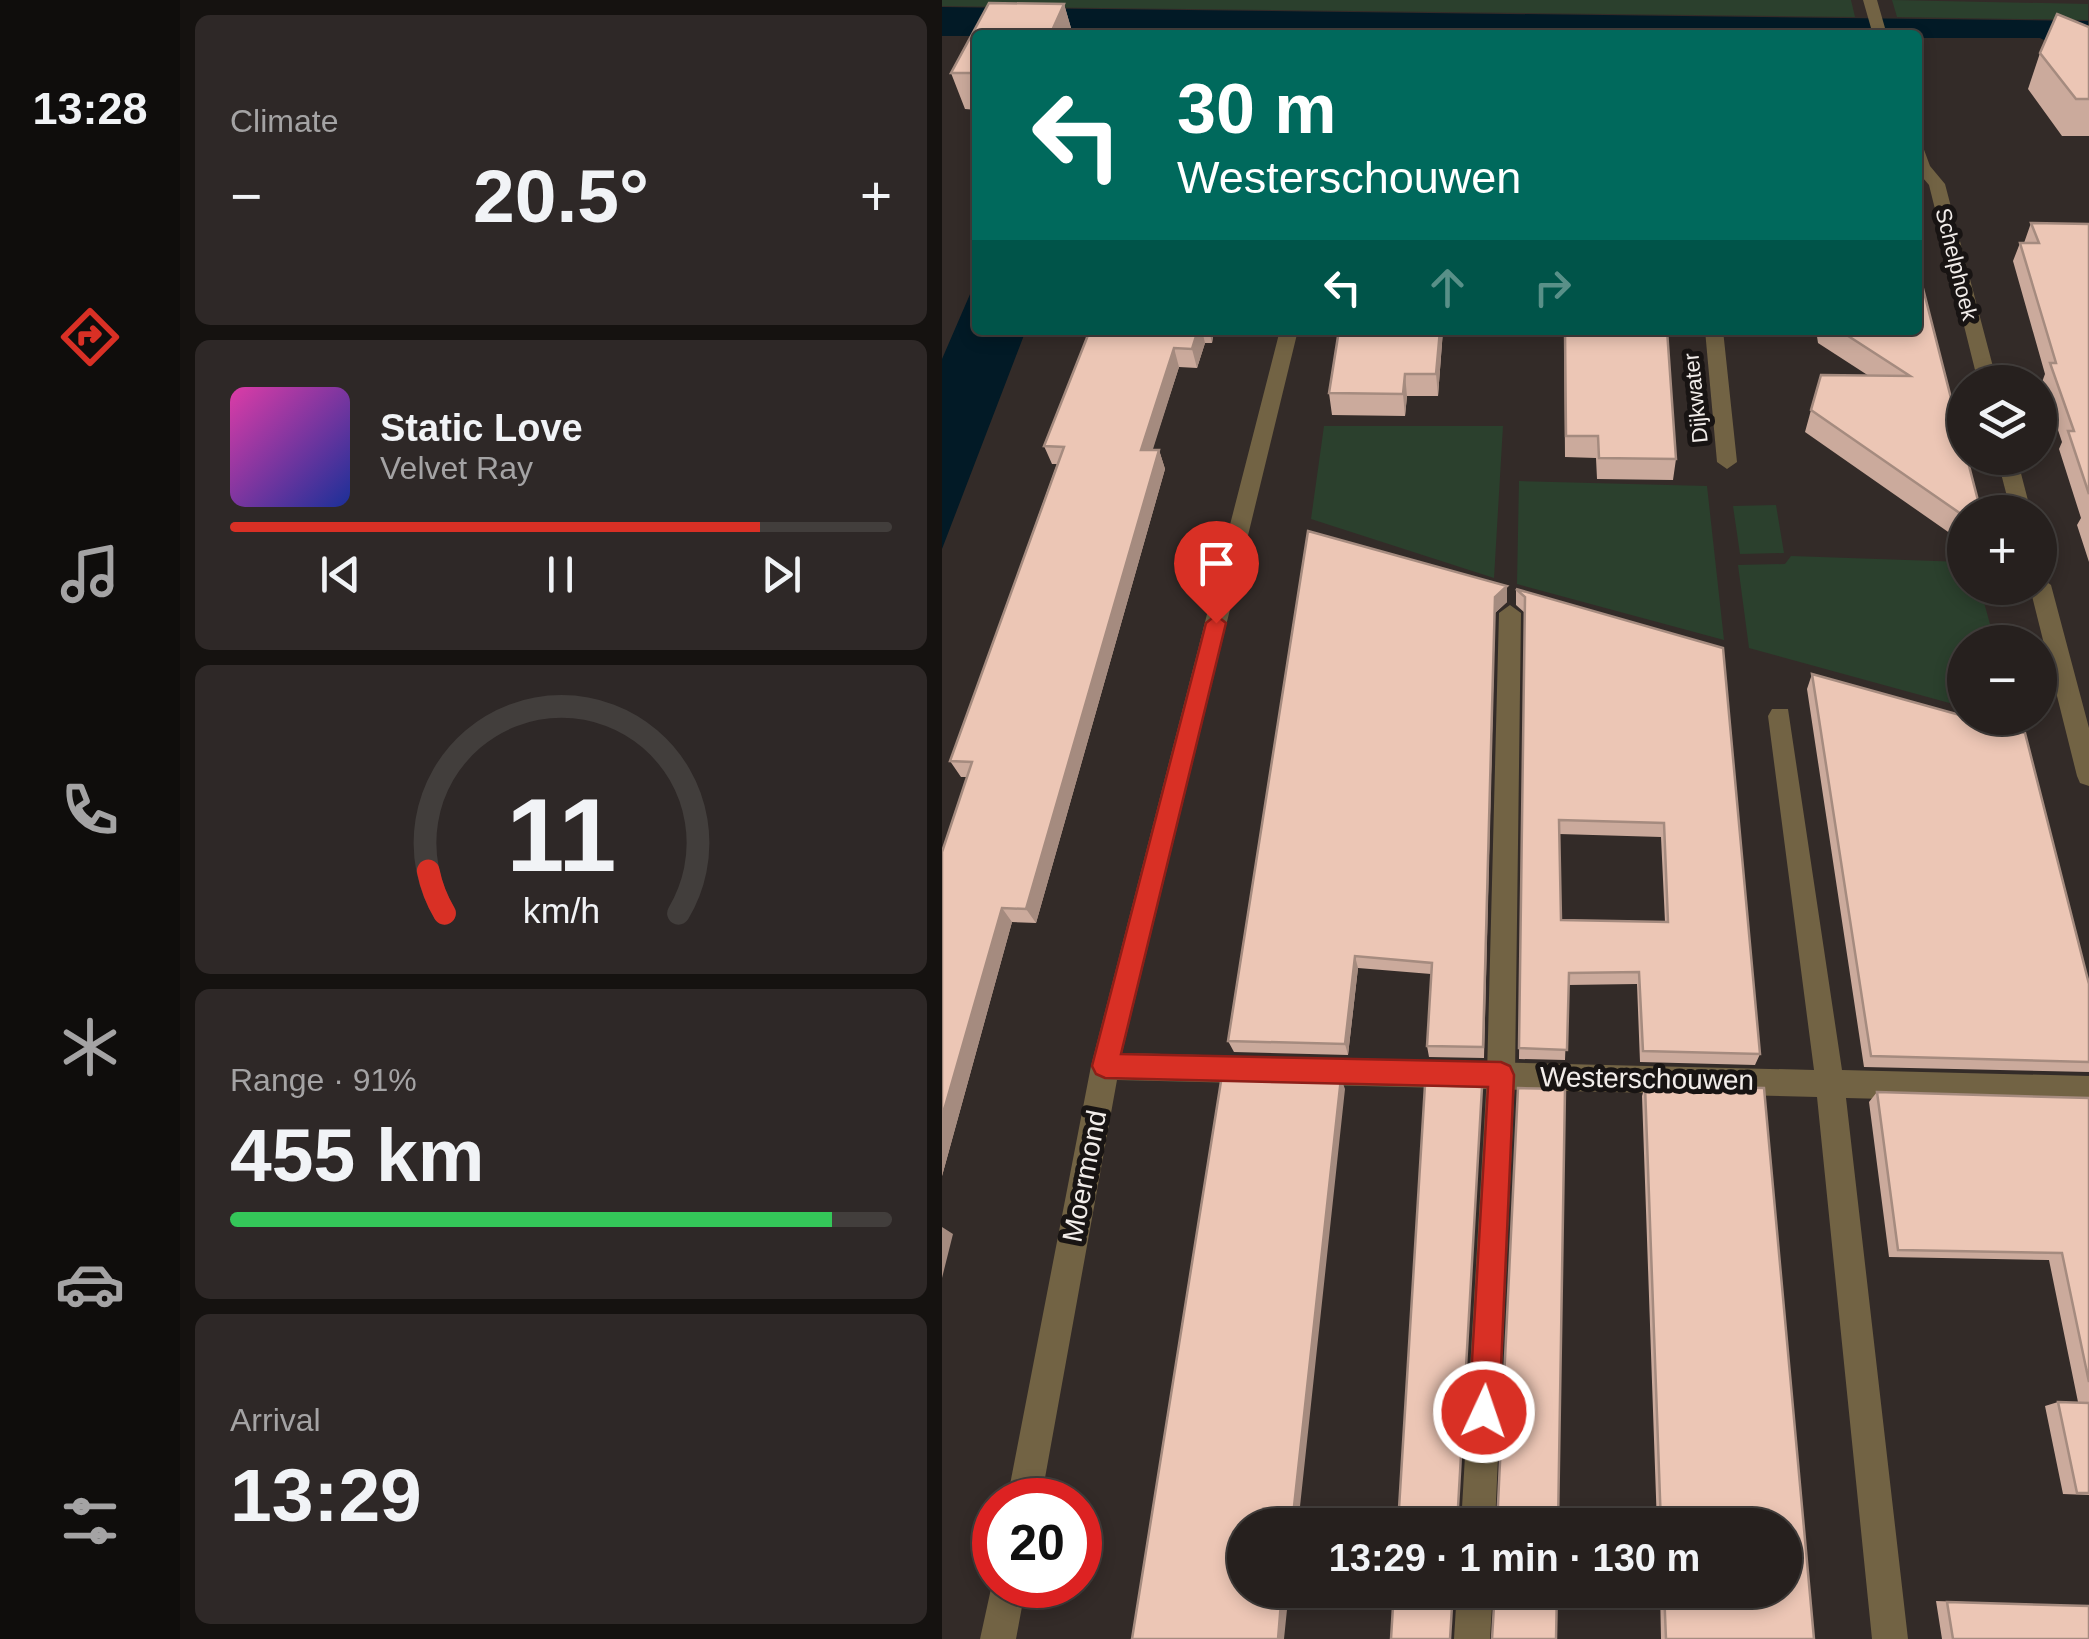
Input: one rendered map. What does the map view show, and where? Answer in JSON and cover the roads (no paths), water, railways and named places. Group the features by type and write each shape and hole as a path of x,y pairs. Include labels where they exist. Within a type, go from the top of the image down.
{"street":[{"path":"1871,3 1879,30"},
{"name":"Schelphoek","path":"1922,165 1937,184 1984,365"},
{"name":"Moermond","path":"1028,1478 1105,1066 1288,335"},
{"name":"Dijkwater","path":"1714,335 1727,462"},
{"path":"2045,605 2088,776"},
{"path":"1479,1508 1501,1075 1510,613"},
{"path":"1780,716 1830,1083 1890,1639"},
{"name":"Westerschouwen","path":"1105,1066 2088,1090"},
{"path":"998,1639 1004,1608"},
{"path":"1472,1639 1473,1608"}],"water":[{"path":"942,7 2088,21 2089,63 2040,38 1922,38 1922,30 972,30 972,36 942,36"},
{"path":"972,290 972,335 1024,335 942,549 942,359"}]}
